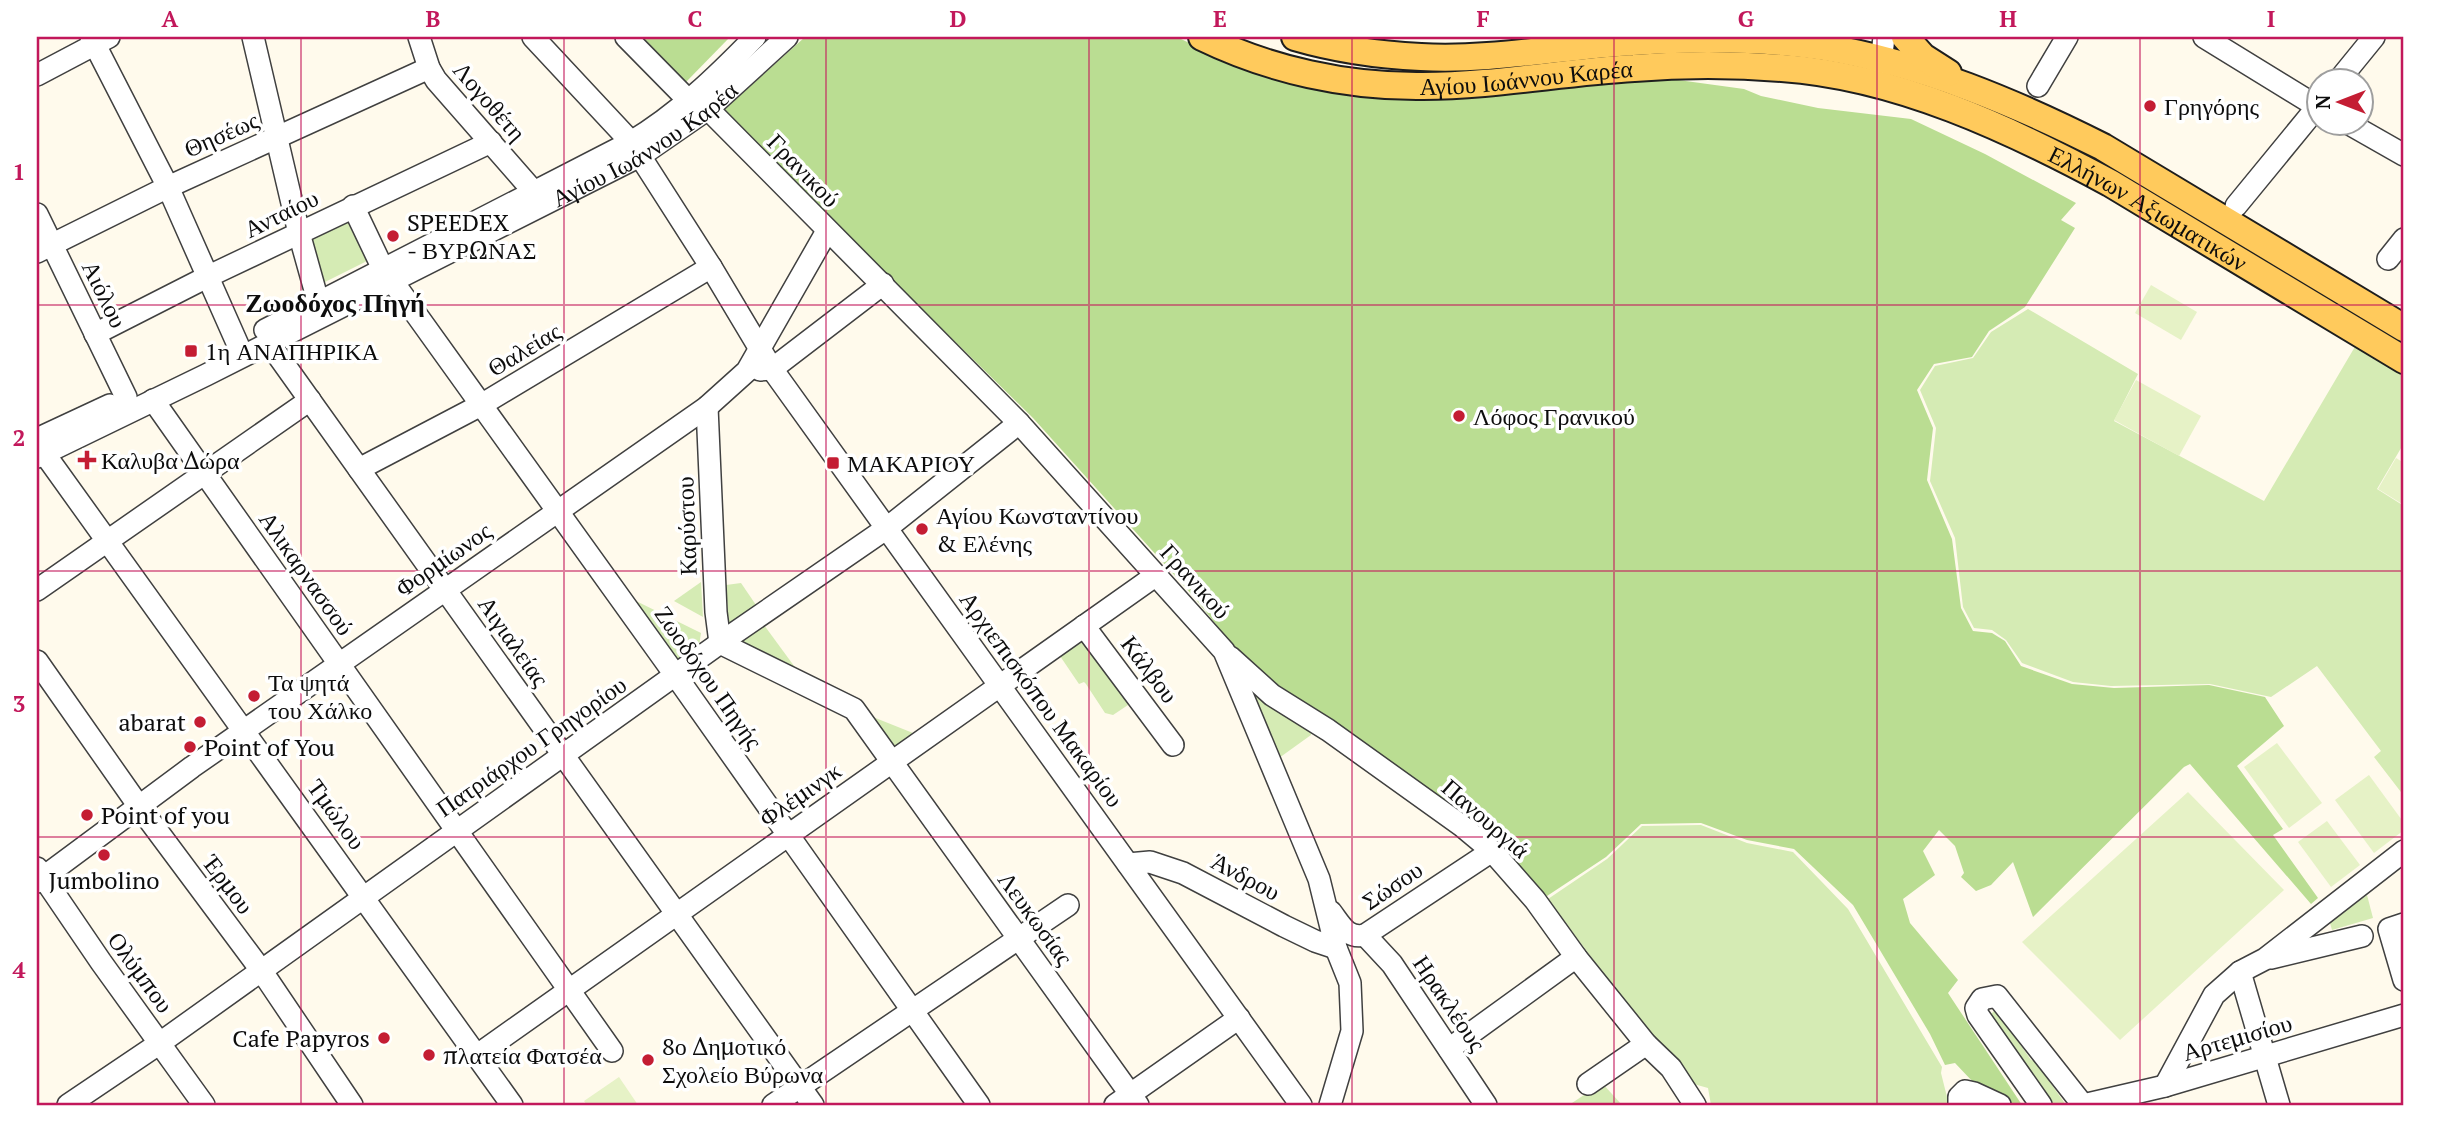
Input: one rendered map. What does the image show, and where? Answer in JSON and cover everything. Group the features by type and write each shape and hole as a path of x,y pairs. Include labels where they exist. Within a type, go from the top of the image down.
{"main road":[{"name":"Αγίου Ιωάννου Καρέα","path":"1202,37 1247,56 1292,70 1370,83 1422,86 1477,84 1633,68 1693,65 1783,68 1871,59"},
{"name":"Αγίου Ιωάννου Καρέα","path":"1295,37 1339,49 1422,57 1476,56 1633,41 1695,39 1787,43 1871,59"},
{"path":"1787,43 1816,37"},
{"path":"1905,37 1923,57 1973,89"},
{"name":"Ελλήνων Αξιωματικών","path":"1871,59 1973,89 2045,118 2103,147 2404,328"},
{"name":"Ελλήνων Αξιωματικών","path":"1871,59 1954,109 2065,158 2110,183 2404,360"}],"street":[{"path":"253,37 318,302"},
{"name":"Λογοθέτη","path":"419,37 429,68 449,97 534,192"},
{"name":"Αρχιεπισκόπου Μακαρίου","path":"533,37 636,149 772,369 1301,1105"},
{"name":"Γρανικού","path":"626,37 883,284 1019,424 1224,651 1319,879 1336,948 1350,983 1352,1031 1330,1105"},
{"name":"Αγίου Ιωάννου Καρέα","path":"699,105 717,76 755,37"},
{"name":"Αγίου Ιωάννου Καρέα","path":"39,444 126,397 237,345 318,302 388,276 636,149 668,119 699,105 787,37"},
{"path":"2038,86 2067,37"},
{"path":"2204,37 2304,98"},
{"path":"2350,66 2374,37"},
{"path":"37,75 98,39 209,276 237,345"},
{"name":"Θησέως","path":"45,248 167,187 429,68"},
{"path":"2236,206 2304,124"},
{"path":"2371,136 2404,155"},
{"name":"Ανταίου","path":"95,334 353,206 491,142"},
{"name":"Αγίου Ιωάννου Καρέα","path":"39,444 153,400 270,343 534,192 636,149"},
{"name":"Ζωοδόχου Πηγής","path":"353,206 388,276 676,676 979,1105"},
{"name":"Αιόλου","path":"37,214 45,248 95,334 126,397"},
{"name":"Φορμίωνος","path":"39,876 707,407 747,371 827,231"},
{"path":"2388,259 2404,239"},
{"name":"Θαλείας","path":"359,469 481,405 711,267"},
{"path":"747,371 772,369 883,284"},
{"name":"Αιγιαλείας","path":"270,343 813,1105"},
{"name":"Αλικαρνασσού","path":"153,400 612,1051"},
{"path":"37,590 310,400"},
{"name":"Καρύστου","path":"707,407 716,612 720,643"},
{"name":"Πατριάρχου Γρηγορίου","path":"68,1105 261,971 720,643 887,528 1019,424"},
{"name":"Τμώλου","path":"39,444 512,1105"},
{"name":"Φλέμινγκ","path":"476,1056 1155,576"},
{"name":"Κάλβου","path":"1084,626 1174,745"},
{"path":"720,643 854,709 891,762"},
{"name":"Πανουργιά","path":"1224,651 1272,695 1328,730 1462,826 1492,851 1535,900 1576,957 1646,1044 1671,1068 1695,1105"},
{"name":"Έρμου","path":"37,661 138,805 261,971 352,1105"},
{"name":"Λευκωσίας","path":"891,762 1019,938 1128,1102"},
{"name":"Σώσου","path":"1328,908 1346,932 1352,936 1365,935 1492,851"},
{"path":"2165,1086 2214,995 2241,972 2266,959 2404,851"},
{"name":"Άνδρου","path":"1128,864 1150,862 1183,873 1284,926 1336,948"},
{"name":"Ολύμπου","path":"39,876 204,1105"},
{"path":"773,1105 1068,905"},
{"path":"2318,918 2330,944"},
{"path":"2397,926 2404,980"},
{"name":"Ηρακλέους","path":"1365,935 1392,964 1486,1105"},
{"path":"2266,959 2362,936"},
{"path":"1450,1049 1576,957"},
{"path":"2241,972 2279,1105"},
{"path":"2041,1105 1978,1015 1976,1008 1982,999 1997,996 2083,1105"},
{"name":"Αρτεμισίου","path":"2083,1105 2165,1086 2404,1015"},
{"path":"1128,1102 1238,1018"},
{"path":"1588,1084 1646,1044"},
{"path":"1959,1105 1959,1097 1965,1091 2000,1105"}],"green space":[{"path":"634,37 730,37 686,82 679,82"},
{"path":"805,37 1177,37 1232,64 1577,84 1671,79 1744,89 1761,96 1818,108 1911,119 1985,154 2076,203 2061,220 2075,228 2025,307 1989,331 1972,357 1934,364 1917,390 1933,428 1927,480 1952,539 1961,608 1973,631 1992,633 2005,641 2021,666 2072,684 2114,688 2209,685 2265,697 2284,726 2237,766 2283,829 2273,835 2318,898 2311,904 2190,764 2033,917 2013,862 1991,885 1976,891 1961,877 1964,873 1955,846 1939,830 1923,851 1935,875 1903,899 1910,923 1958,980 1948,993 2022,1105 2002,1101 1984,1092 1955,1063 1945,1065 1930,1034 1853,905 1794,849 1747,840 1701,823 1641,824 1606,857 1547,896 1495,847 1283,696 1238,652 1194,597 1033,418 840,229 724,110"},
{"path":"344,215 367,261 317,286 305,233"},
{"path":"2151,285 2197,312 2181,340 2135,313"},
{"path":"2028,309 2138,374 2114,421 2264,501 2356,345 2404,375 2404,443 2377,489 2404,506 2404,796 2374,757 2381,751 2317,666 2271,697 2210,684 2111,686 2073,682 2022,663 2006,640 1992,630 1974,628 1963,607 1955,538 1930,481 1936,428 1920,390 1935,366 1973,358 1991,332"},
{"path":"2136,380 2201,416 2179,456 2114,420"},
{"path":"2396,458 2404,463 2404,505 2378,489"},
{"path":"701,582 703,617 674,601"},
{"path":"741,583 756,605 729,627 726,585"},
{"path":"632,599 701,633 699,646 672,667"},
{"path":"764,625 797,670 741,642"},
{"path":"1082,642 1087,643 1131,703 1113,715 1105,713 1086,684 1079,684 1060,656"},
{"path":"1252,688 1311,728 1311,735 1279,758"},
{"path":"868,715 918,735 893,754"},
{"path":"2277,743 2322,803 2289,828 2244,767"},
{"path":"2369,775 2404,823 2404,830 2374,853 2335,800"},
{"path":"2188,792 2284,890 2120,1040 2022,942"},
{"path":"2327,821 2360,865 2331,887 2298,842"},
{"path":"1701,825 1747,843 1793,852 1848,909 1942,1067 1949,1105 1711,1105 1708,1088 1690,1083 1623,1000 1548,899 1607,859 1642,826"},
{"path":"2367,895 2373,918 2332,930 2330,923"},
{"path":"1997,1011 2066,1105 2050,1105 1989,1016"},
{"path":"619,1077 638,1105 587,1105 584,1101"},
{"path":"1602,1083 1622,1105 1569,1105"}],"place":[{"name":"Γρηγόρης","path":"2150,106"},
{"name":"SPEEDEX - ΒΥΡΩΝΑΣ","path":"393,236"},
{"name":"1η ΑΝΑΠΗΡΙΚΑ","path":"191,351"},
{"name":"Λόφος Γρανικού","path":"1459,416"},
{"name":"Καλυβα Δώρα","path":"87,460"},
{"name":"ΜΑΚΑΡΙΟΥ","path":"833,463"},
{"name":"Αγίου Κωνσταντίνου & Ελένης","path":"922,529"},
{"name":"Τα ψητά του Χάλκο","path":"254,696"},
{"name":"abarat","path":"200,722"},
{"name":"Point of You","path":"190,747"},
{"name":"Point of you","path":"87,815"},
{"name":"Jumbolino","path":"104,855"},
{"name":"Cafe Papyros","path":"384,1038"},
{"name":"πλατεία Φατσέα","path":"429,1055"},
{"name":"8ο Δημοτικό Σχολείο Βύρωνα","path":"648,1060"}],"district":[{"name":"Ζωοδόχος Πηγή","path":"335,302"}]}
